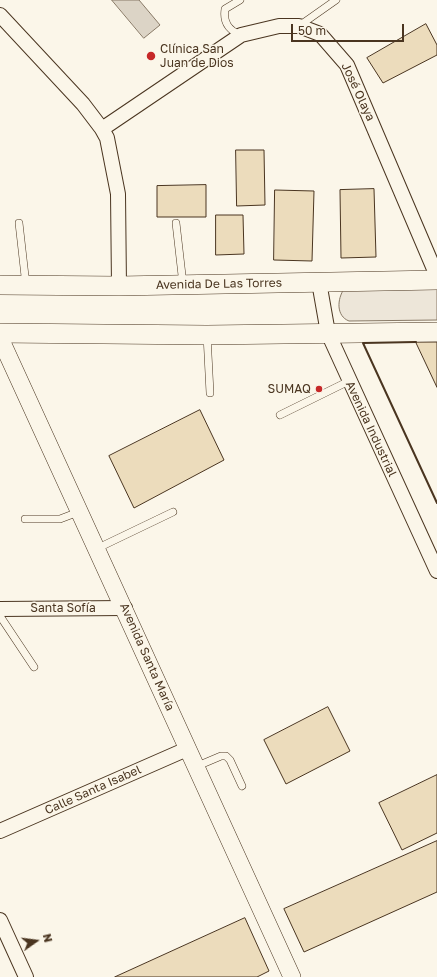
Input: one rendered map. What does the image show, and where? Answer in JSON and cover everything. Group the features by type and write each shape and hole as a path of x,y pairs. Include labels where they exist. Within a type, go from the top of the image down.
{"main road":[{"name":"Avenida De Las Torres","path":"0,285 119,286 437,280"},
{"path":"0,333 207,335 437,332"}],"street":[{"path":"0,15 83,104 102,129 113,161 118,194 119,286"},
{"name":"José Olaya","path":"102,129 240,35 279,26 299,26 320,34 347,65 437,276"},
{"name":"Avenida Industrial","path":"320,282 328,333 437,571"},
{"name":"Avenida Santa María","path":"0,338 98,548 186,749 292,977"},
{"name":"Santa Sofía","path":"0,609 125,608"},
{"name":"Calle Santa Isabel","path":"0,831 186,749"},
{"path":"0,920 26,977"}],"lane":[{"path":"240,0 225,9 224,15 227,25 232,32 240,35"},
{"path":"299,26 336,0"},
{"path":"19,223 26,285"},
{"path":"176,223 183,284"},
{"path":"207,335 210,393"},
{"path":"280,416 349,381"},
{"path":"25,519 60,519 81,511"},
{"path":"98,548 173,512"},
{"path":"0,616 34,667"},
{"path":"195,767 221,756 226,756 230,760 242,786"}],"shaded area":[{"path":"112,0 139,0 160,25 144,38"},
{"path":"437,286 437,320 349,321 342,315 339,307 340,298 344,289"}],"building":[{"path":"426,24 437,45 437,55 383,83 367,58"},
{"path":"236,150 264,150 265,205 237,206"},
{"path":"206,185 206,217 157,217 157,186"},
{"path":"374,189 376,257 341,258 340,190"},
{"path":"275,190 314,191 312,261 274,260"},
{"path":"216,215 243,215 244,254 216,255"},
{"path":"416,342 437,342 437,387"},
{"path":"200,410 224,460 134,508 109,456"},
{"path":"328,707 350,751 286,784 264,740"},
{"path":"437,775 437,833 402,850 379,803"},
{"path":"437,841 437,892 304,952 284,909"},
{"path":"245,918 269,971 257,977 115,977"}],"wall":[{"path":"416,342 363,343 437,503"}],"place":[{"name":"Clínica San Juan de Dios","path":"151,56"},
{"name":"SUMAQ","path":"319,389"}]}
